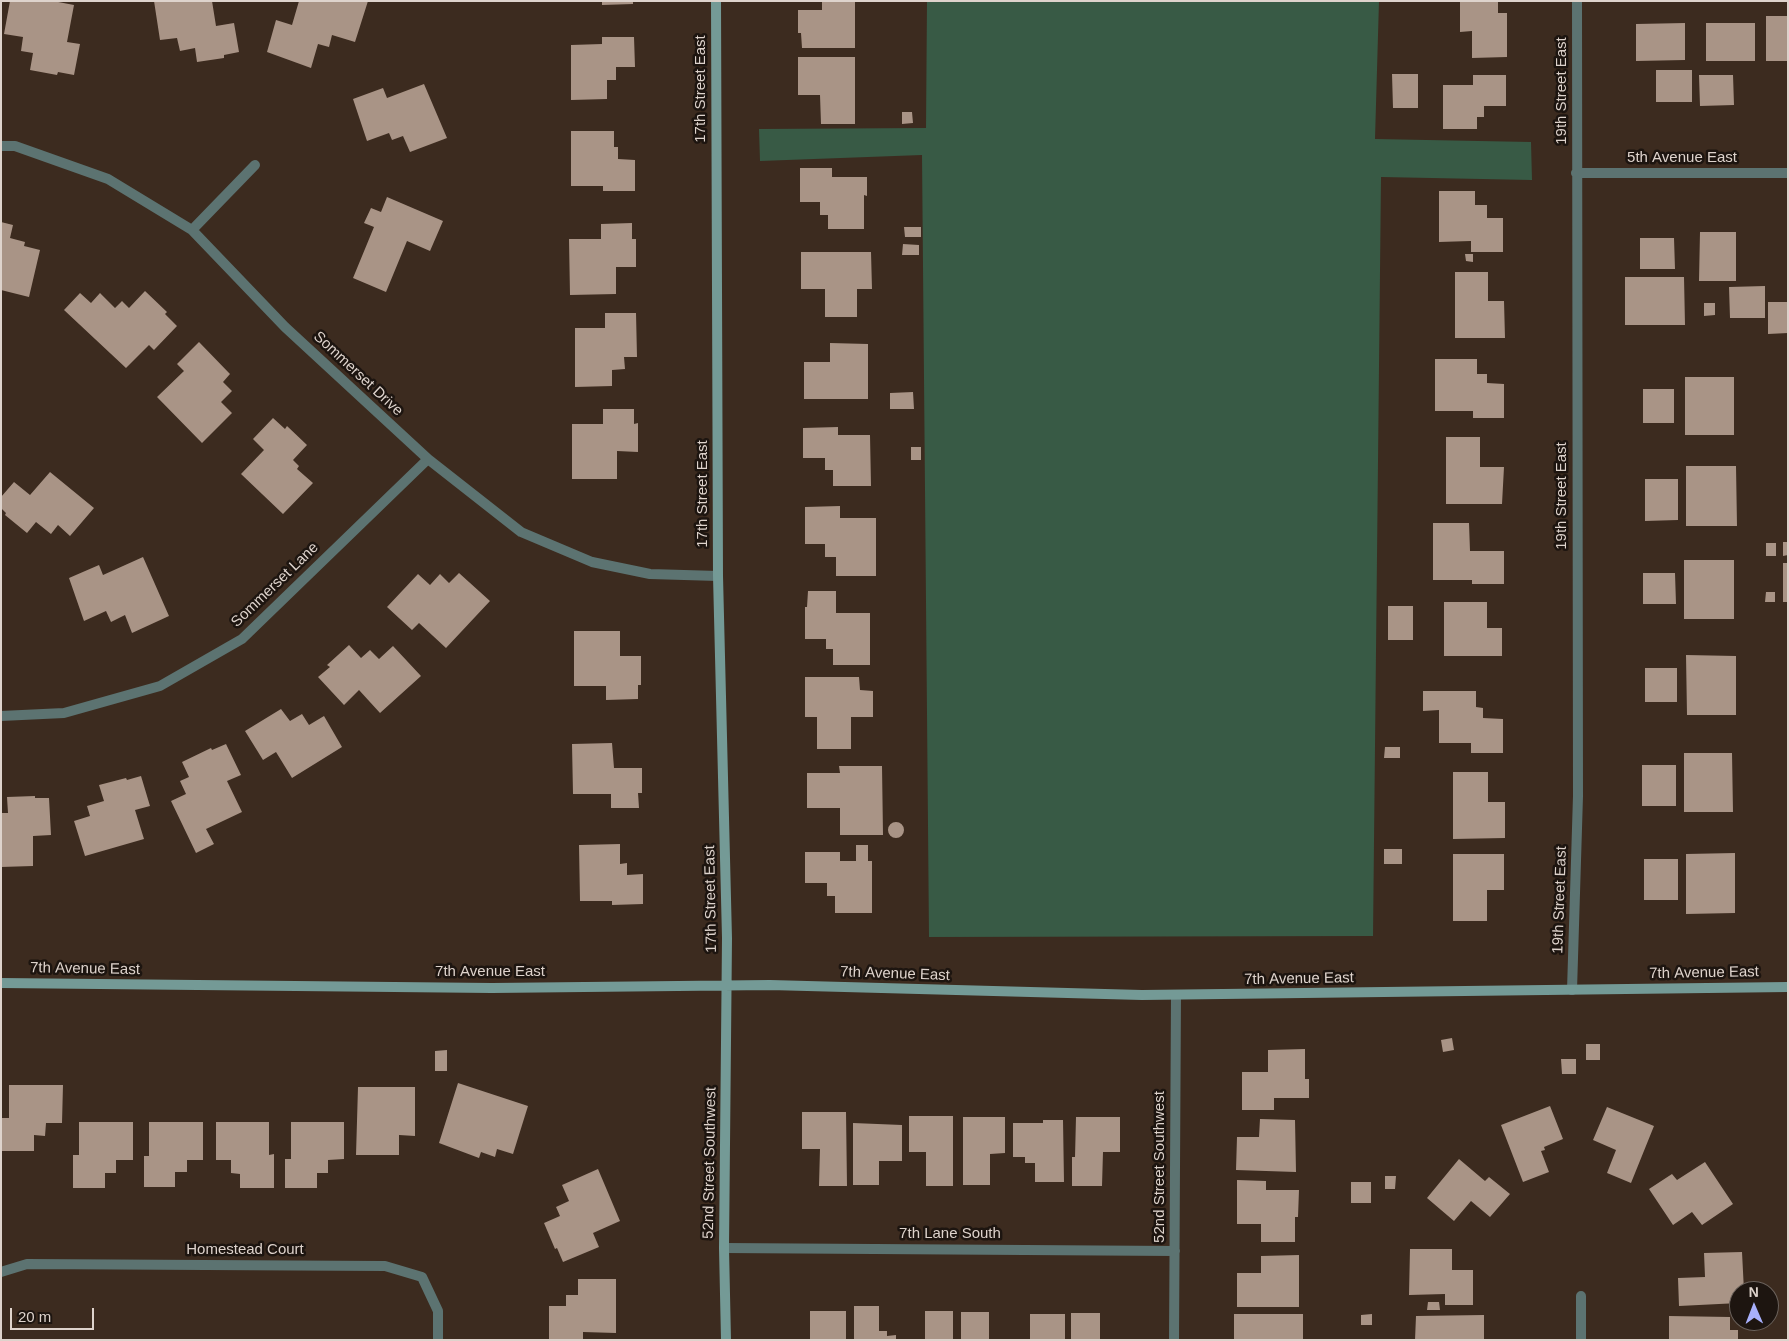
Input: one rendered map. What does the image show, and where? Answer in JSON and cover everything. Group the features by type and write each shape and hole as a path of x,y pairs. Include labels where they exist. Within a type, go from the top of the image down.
{"street":[{"name":"17th Street East","path":"716,1 718,576 727,986"},
{"name":"19th Street East","path":"1572,990 1578,796 1577,1"},
{"name":"Sommerset Drive","path":"1,146 15,146 108,179 192,230 285,327 428,459 521,532 592,562 650,574 718,576"},
{"path":"192,230 255,165"},
{"name":"5th Avenue East","path":"1576,173 1788,173"},
{"name":"Sommerset Lane","path":"1,716 64,713 160,686 242,638 428,459"},
{"name":"7th Avenue East","path":"1,983 492,988 727,986 1176,995 1788,988"},
{"name":"52nd Street Southwest","path":"726,1340 724,1248 727,986"},
{"name":"52nd Street Southwest","path":"1174,1340 1176,995"},
{"name":"7th Lane South","path":"724,1248 1174,1251"},
{"name":"Homestead Court","path":"1,1272 27,1264 385,1266 422,1277 438,1311 438,1340"},
{"path":"1581,1296 1581,1340"}],"green space":[{"path":"927,1 1379,1 1375,139 1531,142 1532,180 1381,177 1373,936 929,937 922,155 760,161 759,129 926,128"}],"building":[{"path":"10,1 53,1 74,5 67,42 80,44 74,75 58,72 57,75 30,70 33,53 21,51 23,37 4,34"},
{"path":"154,1 212,1 216,26 234,23 239,52 224,55 224,58 197,62 195,48 180,51 177,38 160,40"},
{"path":"299,1 368,1 355,42 332,35 329,47 318,44 311,68 267,52 276,20 292,25"},
{"path":"602,1 633,1 633,4 602,5"},
{"path":"822,1 855,1 855,48 802,48 801,33 798,33 798,10 822,10"},
{"path":"1460,1 1498,1 1498,13 1507,13 1507,57 1472,58 1472,31 1460,32"},
{"path":"1766,16 1788,16 1788,61 1766,61"},
{"path":"1685,23 1685,60 1636,61 1636,24"},
{"path":"1706,23 1755,23 1755,61 1706,61"},
{"path":"602,37 634,37 635,67 616,67 616,80 607,80 607,99 571,100 571,45 602,44"},
{"path":"798,57 855,57 855,124 821,124 820,95 798,95"},
{"path":"1656,70 1692,70 1692,102 1656,102"},
{"path":"1392,74 1418,74 1418,108 1393,108"},
{"path":"1473,75 1506,75 1506,106 1484,106 1484,117 1477,117 1477,129 1443,129 1443,85 1473,85"},
{"path":"1699,75 1733,75 1734,105 1700,106"},
{"path":"424,84 447,138 410,152 403,136 392,140 389,133 367,141 353,99 383,88 387,98"},
{"path":"902,112 912,112 913,123 902,124"},
{"path":"571,131 614,131 614,147 618,147 618,159 635,160 635,191 603,191 603,186 571,186"},
{"path":"800,168 832,168 832,177 867,177 867,196 864,195 864,229 828,229 828,215 820,215 820,202 800,202"},
{"path":"1439,191 1475,191 1475,205 1487,205 1487,218 1503,218 1503,252 1471,252 1471,241 1439,242"},
{"path":"387,197 443,221 430,251 407,241 386,292 353,278 374,227 364,223 371,208 381,212"},
{"path":"1,222 13,225 10,238 25,242 24,246 40,250 29,297 1,290"},
{"path":"632,223 632,239 636,239 636,267 616,267 616,294 570,295 569,239 601,239 601,224"},
{"path":"904,227 921,227 921,237 905,237"},
{"path":"1700,232 1736,232 1736,281 1699,281"},
{"path":"1640,238 1674,238 1675,269 1640,269"},
{"path":"903,244 919,245 919,255 902,255"},
{"path":"801,252 871,252 872,289 857,289 857,317 825,317 825,289 801,289"},
{"path":"1465,254 1473,254 1473,262 1466,261"},
{"path":"1455,272 1488,272 1488,301 1504,301 1505,338 1455,338"},
{"path":"1625,277 1684,277 1685,325 1625,325"},
{"path":"1765,286 1765,318 1730,318 1729,287"},
{"path":"145,291 167,312 165,314 177,326 154,350 149,345 126,368 64,310 80,293 91,303 100,293 115,308 122,301 129,308"},
{"path":"1768,302 1788,302 1788,333 1768,334"},
{"path":"1704,303 1715,303 1715,315 1704,316"},
{"path":"605,313 636,313 637,357 624,357 625,369 612,370 612,386 575,387 575,328 605,328"},
{"path":"199,342 230,374 223,382 232,391 221,402 232,413 202,443 157,397 184,371 177,364"},
{"path":"830,343 868,344 868,399 804,399 804,362 830,362"},
{"path":"1435,359 1477,359 1477,374 1487,374 1487,383 1504,384 1504,418 1473,418 1473,411 1435,411"},
{"path":"1685,377 1734,377 1734,435 1685,435"},
{"path":"1643,389 1674,389 1674,423 1643,423"},
{"path":"913,392 914,409 890,409 890,393"},
{"path":"603,409 634,409 634,424 638,423 638,452 617,451 617,479 572,479 572,424 603,424"},
{"path":"273,418 285,429 287,426 307,445 293,460 299,466 297,469 313,483 283,514 241,474 264,450 253,439"},
{"path":"838,427 838,435 870,435 871,486 833,486 833,470 825,470 825,458 803,458 803,428"},
{"path":"1446,437 1480,437 1480,467 1504,467 1502,504 1446,504"},
{"path":"911,447 921,447 921,460 911,460"},
{"path":"1686,466 1736,466 1737,526 1686,526"},
{"path":"50,472 94,508 70,536 58,525 51,534 36,522 27,533 5,515 6,513 1,508 1,497 14,482 30,495"},
{"path":"1645,479 1678,479 1678,520 1645,521"},
{"path":"840,506 840,518 876,518 876,576 836,576 836,557 825,557 825,544 805,544 805,507"},
{"path":"1433,523 1469,523 1470,551 1504,551 1504,584 1472,584 1472,580 1433,580"},
{"path":"1783,542 1788,542 1788,555 1783,556"},
{"path":"1766,543 1776,543 1776,556 1766,556"},
{"path":"143,557 169,616 132,633 125,615 111,622 106,611 84,621 69,578 99,565 103,575"},
{"path":"1684,560 1734,560 1734,619 1684,619"},
{"path":"1783,563 1788,563 1788,602 1783,602"},
{"path":"459,573 490,601 446,648 419,623 412,630 387,607 418,574 430,585 440,574 449,583"},
{"path":"1643,573 1675,573 1676,604 1643,604"},
{"path":"808,591 836,591 836,613 870,613 870,665 833,665 833,649 826,649 826,639 805,639 805,607 807,607"},
{"path":"1766,592 1775,592 1775,602 1765,602"},
{"path":"1444,602 1487,602 1487,628 1502,628 1502,656 1444,656"},
{"path":"1388,606 1413,606 1413,640 1388,640"},
{"path":"574,631 620,631 620,656 641,656 641,685 638,685 638,699 606,700 606,686 574,686"},
{"path":"349,645 361,658 370,650 379,659 393,646 421,676 380,713 359,690 344,705 318,677 330,667 327,665"},
{"path":"1686,655 1736,656 1736,715 1687,715"},
{"path":"1645,668 1677,668 1677,702 1645,702"},
{"path":"805,677 859,677 860,690 873,691 873,717 851,717 851,749 817,749 817,717 805,717"},
{"path":"1423,691 1476,691 1476,707 1483,708 1483,718 1503,719 1503,753 1471,753 1471,743 1439,743 1439,710 1423,711"},
{"path":"281,709 290,721 302,714 309,725 324,716 342,747 292,778 276,752 263,760 245,731"},
{"path":"612,743 614,768 642,768 642,793 638,793 639,808 611,808 611,794 573,794 572,744"},
{"path":"226,744 241,775 227,781 242,812 206,829 214,844 196,853 171,801 186,794 180,781 189,777 182,762 211,748 212,750"},
{"path":"1385,747 1400,747 1400,758 1384,758"},
{"path":"1684,753 1732,753 1733,812 1684,812"},
{"path":"1642,765 1676,765 1676,806 1642,806"},
{"path":"839,766 882,766 883,835 840,835 840,808 807,808 807,773 840,773"},
{"path":"1453,772 1488,772 1488,802 1505,802 1505,838 1453,839"},
{"path":"141,776 150,806 135,810 144,839 85,856 74,821 90,816 87,806 104,801 99,785"},
{"path":"35,796 35,798 49,798 51,835 33,836 33,866 1,867 1,813 8,813 7,797"},
{"path":"896,822 902,824 904,830 902,836 896,838 890,836 888,830 890,824"},
{"path":"620,844 620,864 627,863 627,875 643,874 643,904 612,905 612,901 580,901 579,845"},
{"path":"856,845 868,845 868,861 872,861 872,913 835,913 835,896 827,896 827,883 805,883 805,852 840,852 840,861 856,861"},
{"path":"1384,849 1402,849 1402,864 1384,864"},
{"path":"1735,853 1735,913 1686,914 1686,854"},
{"path":"1453,854 1504,854 1504,890 1487,890 1487,921 1453,921"},
{"path":"1644,859 1678,859 1678,900 1644,900"},
{"path":"1452,1038 1454,1050 1443,1052 1441,1040"},
{"path":"1586,1044 1600,1044 1600,1060 1586,1060"},
{"path":"1305,1049 1305,1079 1309,1079 1309,1098 1274,1098 1274,1110 1242,1110 1242,1072 1268,1072 1268,1050"},
{"path":"447,1050 447,1071 435,1071 435,1051"},
{"path":"1561,1059 1576,1059 1576,1074 1562,1074"},
{"path":"458,1083 528,1106 513,1154 497,1149 495,1157 481,1152 479,1158 439,1143"},
{"path":"9,1085 63,1085 62,1123 46,1123 45,1136 34,1135 34,1151 2,1151 2,1118 9,1118"},
{"path":"358,1087 415,1087 415,1136 399,1135 399,1155 356,1155"},
{"path":"1550,1106 1563,1139 1544,1147 1545,1150 1541,1151 1549,1172 1523,1182 1501,1125"},
{"path":"1607,1107 1654,1126 1631,1183 1607,1173 1616,1150 1593,1140"},
{"path":"802,1112 846,1112 847,1186 819,1186 820,1149 802,1149"},
{"path":"909,1116 953,1116 953,1186 926,1186 926,1152 909,1152"},
{"path":"963,1117 1005,1117 1005,1153 990,1154 990,1185 963,1185"},
{"path":"1076,1117 1120,1117 1120,1152 1103,1152 1102,1186 1072,1186 1072,1157 1075,1157"},
{"path":"1260,1119 1295,1120 1296,1172 1236,1170 1237,1137 1259,1137"},
{"path":"1043,1120 1063,1120 1064,1182 1035,1182 1035,1163 1025,1163 1025,1157 1013,1157 1013,1123 1043,1123"},
{"path":"79,1122 133,1122 133,1160 116,1160 116,1173 105,1173 105,1188 73,1188 73,1155 79,1155"},
{"path":"149,1122 203,1122 203,1160 187,1160 187,1172 175,1172 175,1187 144,1187 144,1156 149,1156"},
{"path":"216,1122 269,1122 269,1155 274,1154 274,1188 240,1188 240,1174 231,1173 231,1160 216,1160"},
{"path":"291,1122 344,1122 344,1159 328,1160 328,1173 317,1173 317,1188 285,1188 285,1159 291,1159"},
{"path":"853,1123 902,1125 902,1161 879,1161 879,1185 853,1185"},
{"path":"1459,1159 1485,1181 1489,1177 1510,1194 1490,1217 1471,1201 1454,1221 1427,1198"},
{"path":"1705,1162 1733,1204 1702,1225 1692,1212 1673,1225 1649,1189 1672,1174 1677,1180"},
{"path":"598,1169 620,1221 593,1233 599,1247 563,1262 544,1223 560,1216 556,1207 569,1201 562,1185"},
{"path":"1385,1176 1396,1176 1395,1189 1385,1189"},
{"path":"1237,1180 1266,1181 1266,1190 1299,1190 1298,1217 1295,1217 1295,1242 1261,1242 1261,1224 1237,1224"},
{"path":"1351,1182 1371,1182 1371,1203 1351,1203"},
{"path":"1410,1249 1452,1249 1452,1270 1473,1270 1473,1305 1445,1305 1445,1294 1409,1295"},
{"path":"1742,1252 1743,1281 1729,1281 1729,1304 1679,1306 1678,1278 1705,1277 1704,1253"},
{"path":"1299,1255 1299,1307 1237,1307 1237,1273 1261,1273 1261,1256"},
{"path":"578,1279 616,1279 616,1333 583,1332 583,1339 549,1339 549,1306 566,1306 566,1295 578,1295"},
{"path":"1428,1302 1439,1302 1440,1310 1427,1310"},
{"path":"854,1306 879,1306 879,1331 887,1331 887,1336 896,1335 896,1340 854,1340"},
{"path":"810,1311 846,1311 846,1340 810,1340"},
{"path":"925,1311 953,1311 953,1340 925,1340"},
{"path":"961,1312 989,1312 989,1340 961,1340"},
{"path":"1071,1313 1100,1313 1100,1340 1071,1340"},
{"path":"1030,1314 1065,1314 1065,1340 1030,1340"},
{"path":"1234,1314 1303,1314 1303,1340 1234,1340"},
{"path":"1372,1314 1372,1325 1361,1325 1361,1315"},
{"path":"1484,1315 1484,1340 1415,1340 1416,1316"},
{"path":"1669,1316 1729,1317 1729,1331 1738,1331 1738,1340 1669,1340"}]}
